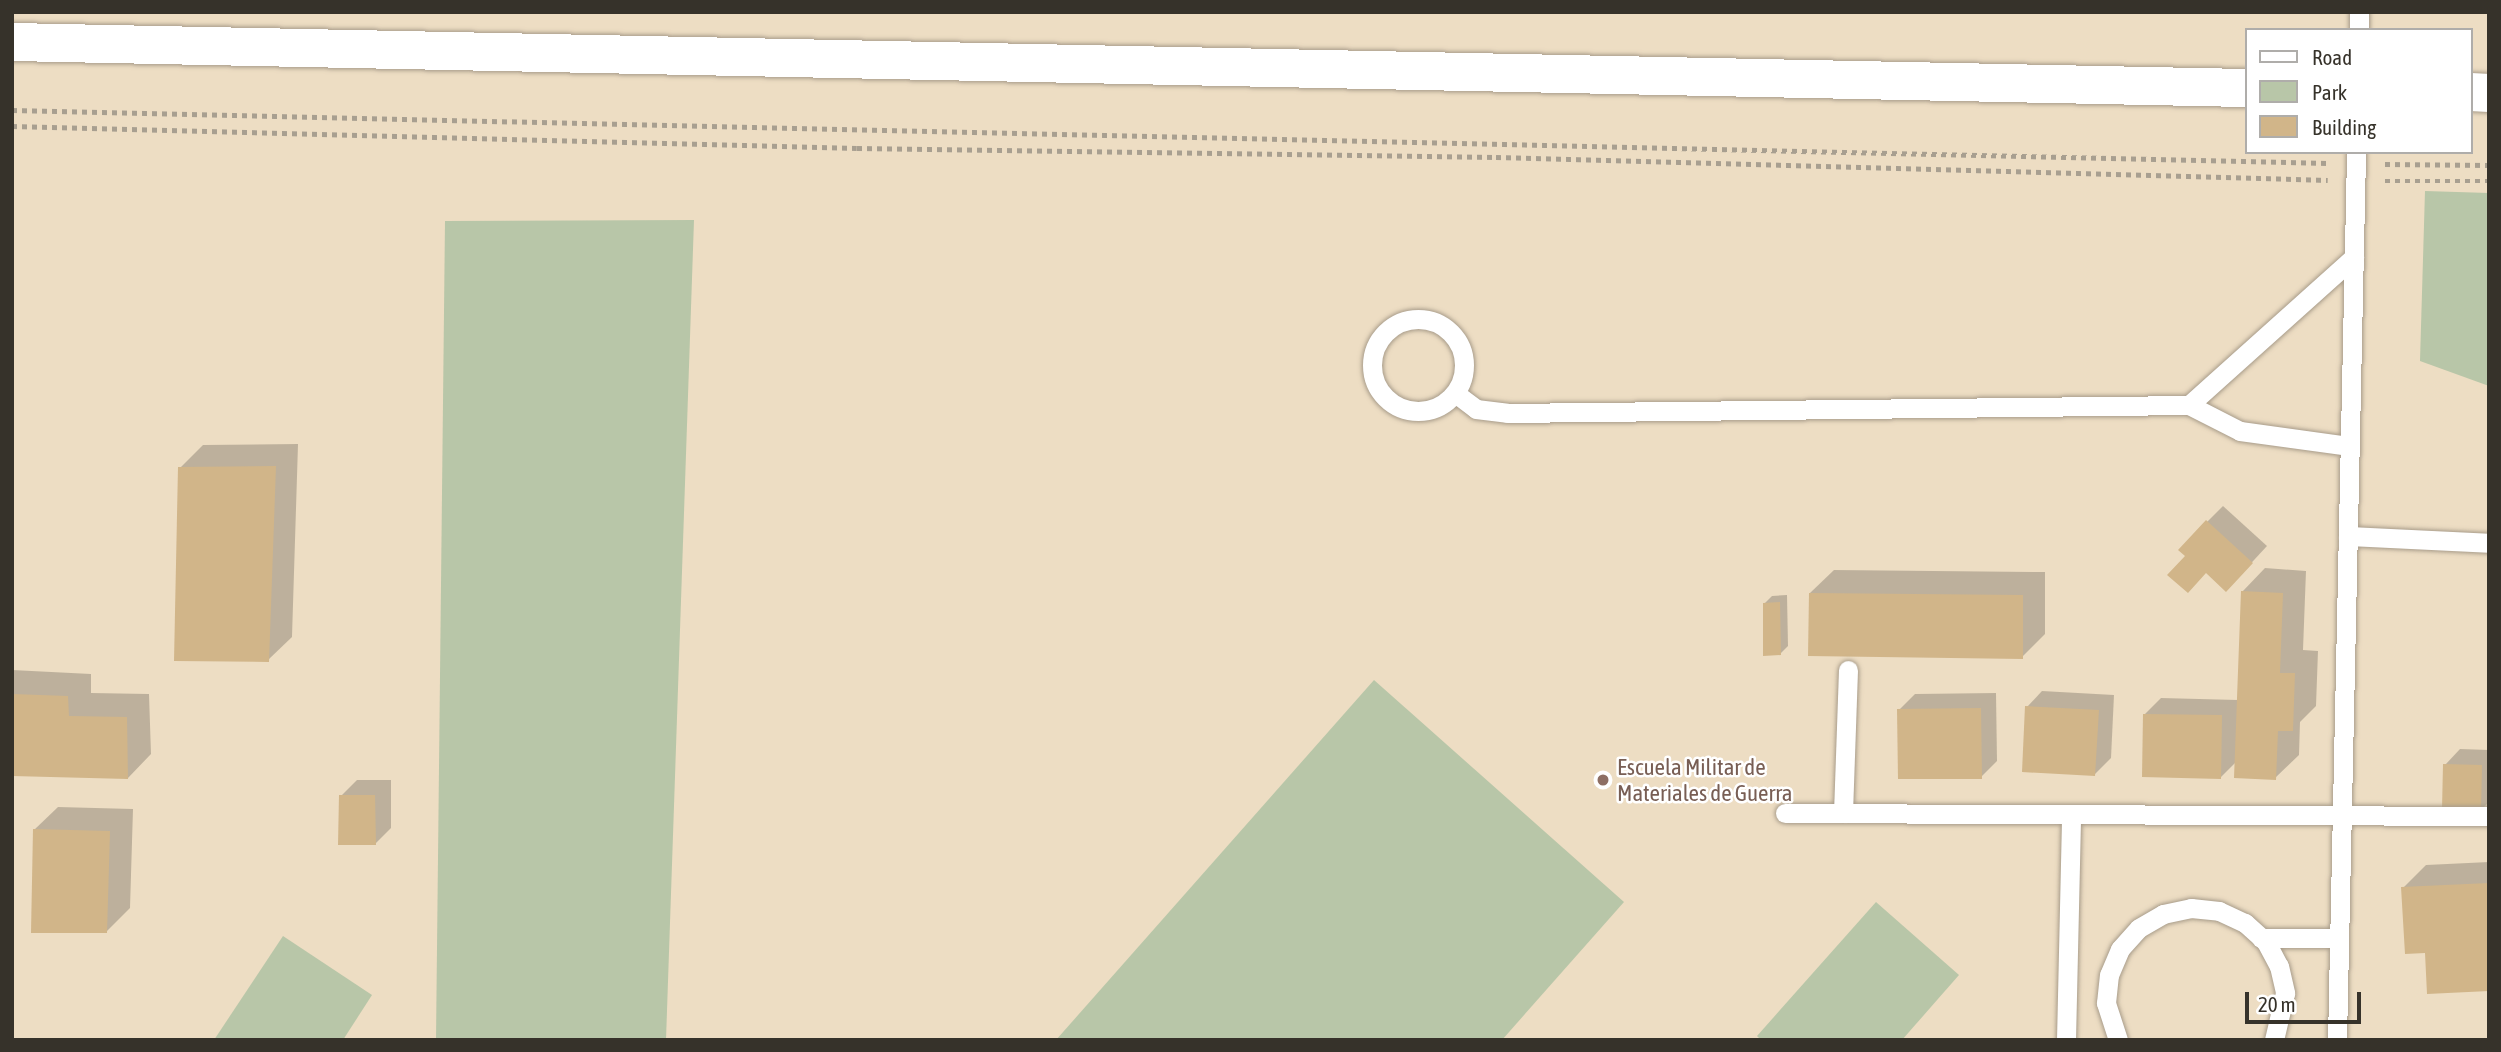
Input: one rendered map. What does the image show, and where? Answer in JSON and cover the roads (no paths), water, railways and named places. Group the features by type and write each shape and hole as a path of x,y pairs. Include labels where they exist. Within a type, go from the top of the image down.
{"street":[{"path":"12,42 2246,88"}],"lane":[{"path":"2337,1040 2356,166"},
{"path":"2189,405 2354,257"},
{"path":"1413,319 1441,325 1453,334 1465,363 1455,393 1429,410 1398,406 1385,397 1374,378 1373,356 1378,342 1399,323 1413,319"},
{"path":"1455,393 1476,409 1507,413 2189,405 2240,431 2350,446"},
{"path":"2348,536 2489,543"},
{"path":"1843,813 1848,670"},
{"path":"1785,813 2489,816"},
{"path":"2066,1040 2071,815"},
{"path":"2118,1040 2106,1003 2109,975 2120,949 2139,928 2163,914 2191,908 2219,911 2245,923 2261,938 2279,966 2285,993 2274,1040"},
{"path":"2261,938 2339,939"}],"place":[{"name":"Escuela Militar de Materiales de Guerra","path":"1603,780"}]}
